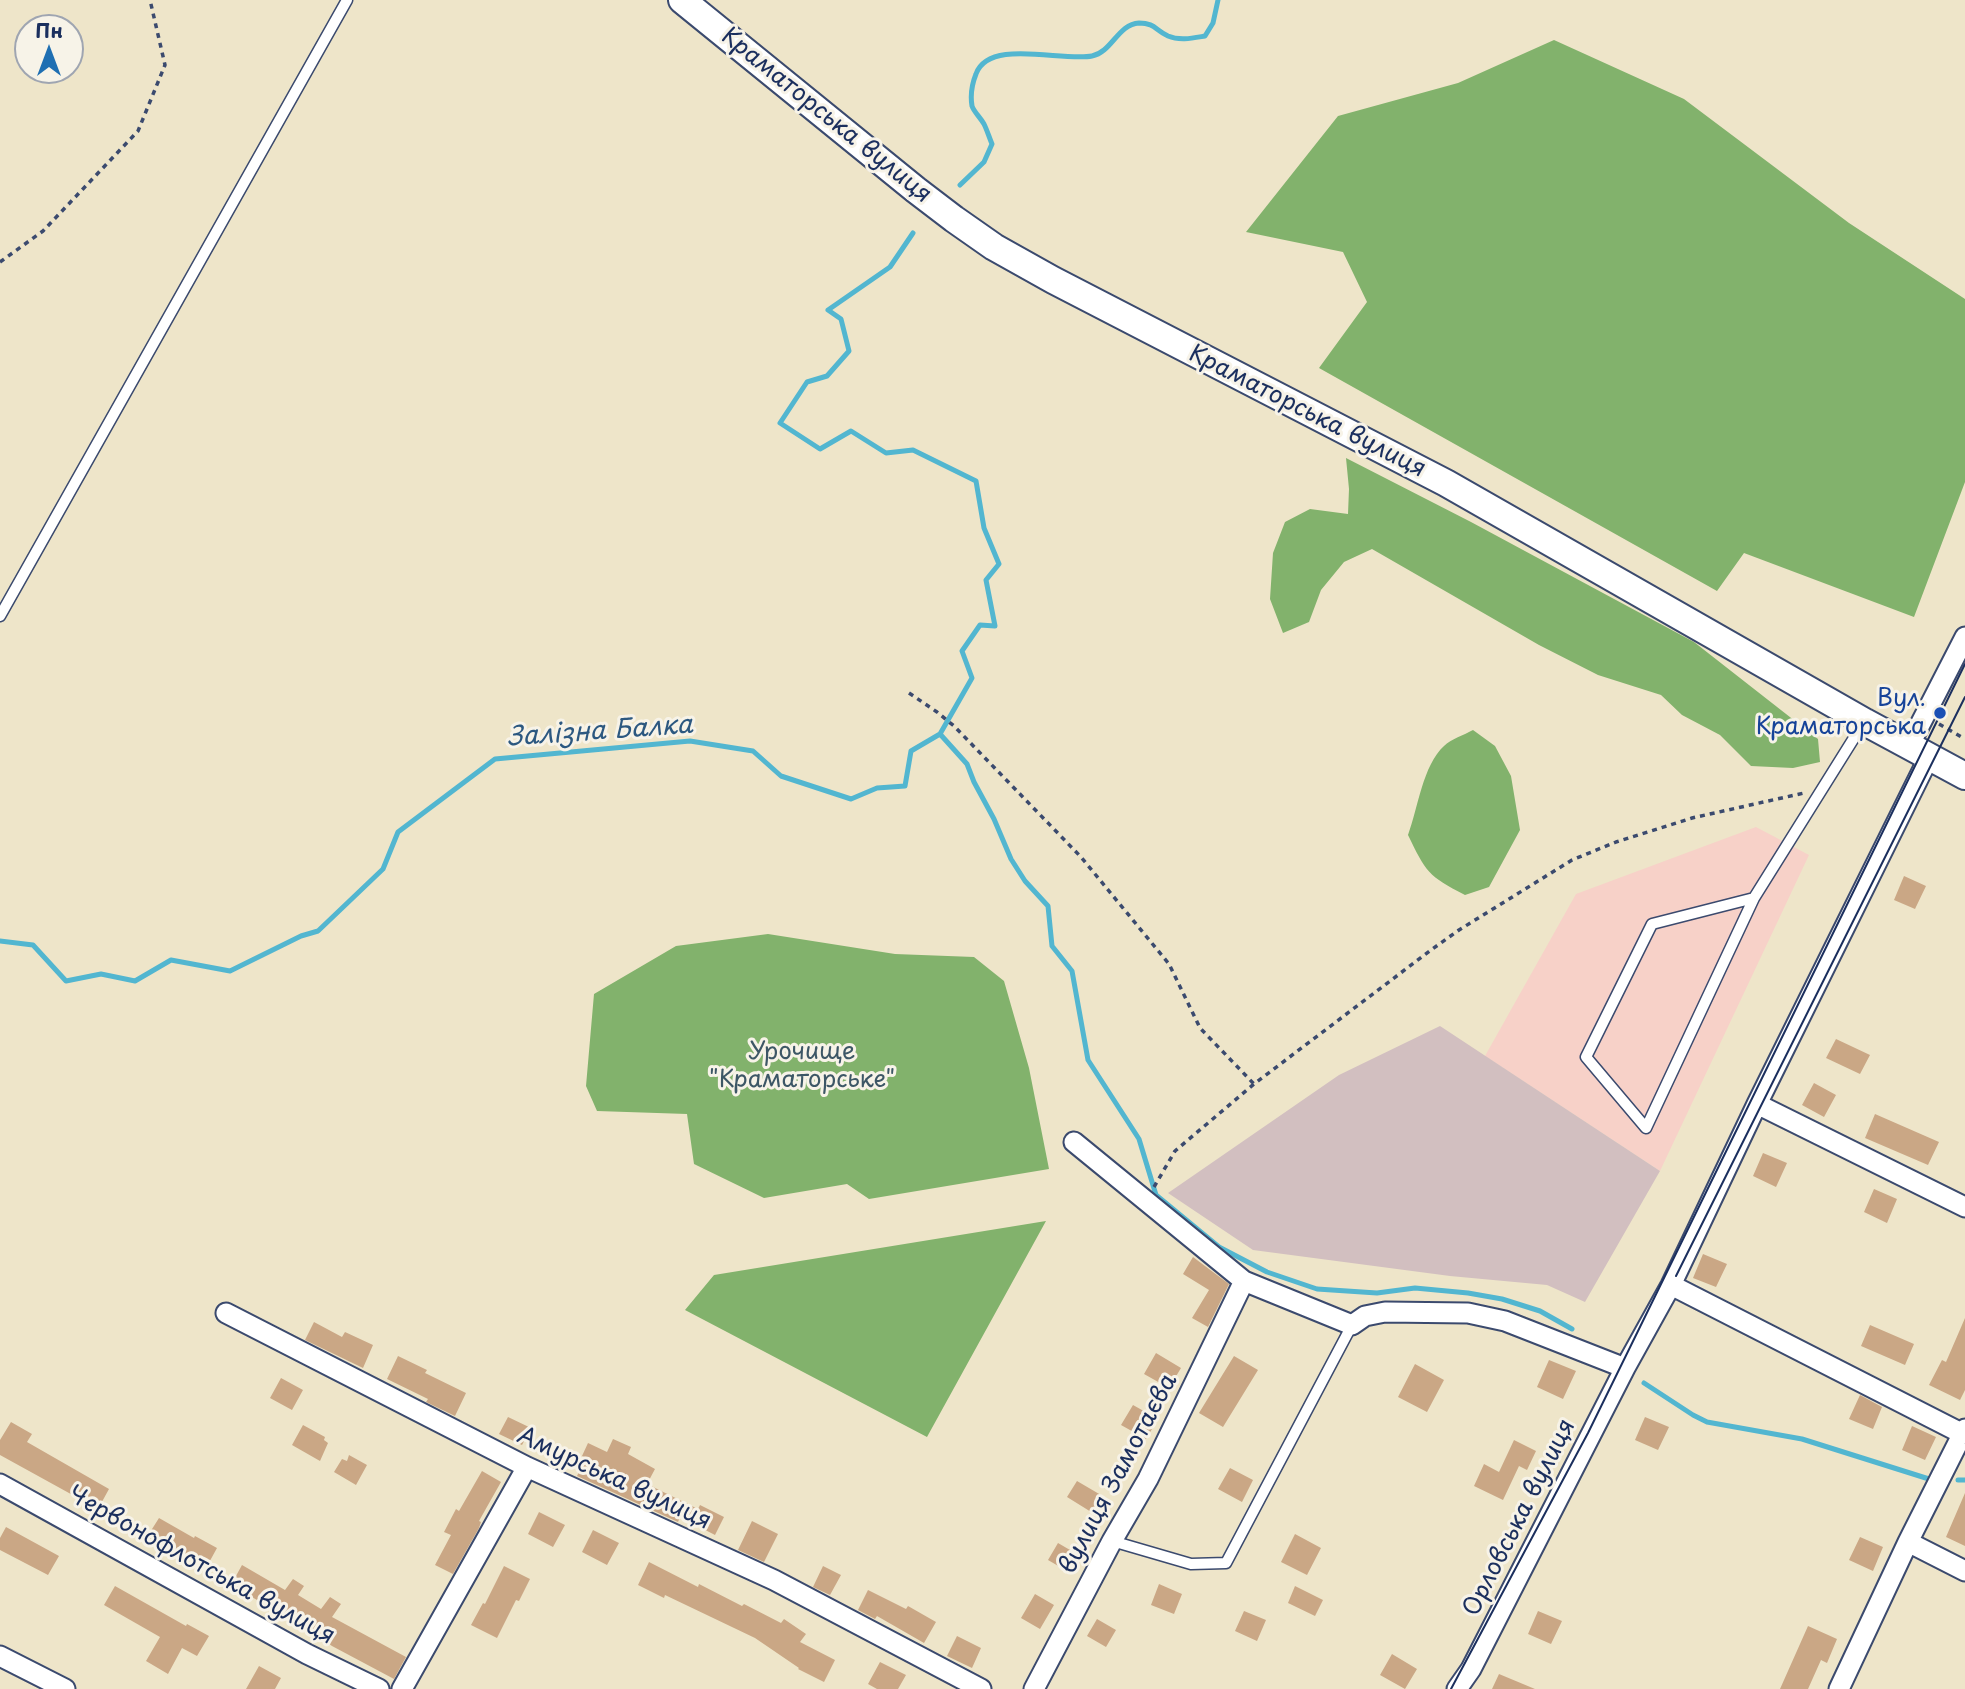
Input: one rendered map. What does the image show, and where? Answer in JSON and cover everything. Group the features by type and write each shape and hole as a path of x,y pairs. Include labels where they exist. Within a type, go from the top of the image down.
{"street":[{"name":"Краматорська вулиця","path":"682,0 916,190 994,247 1446,483 1865,722 1965,776"},
{"name":"Орловська вулиця","path":"1457,1689 1471,1669 1625,1368 1671,1285 1919,751 1924,716 1965,637"},
{"path":"1757,1104 1965,1207"},
{"path":"1074,1142 1244,1281 1352,1325 1365,1316 1385,1312 1468,1313 1487,1316 1625,1368"},
{"name":"вулиця Замотаєва","path":"1034,1689 1148,1479 1244,1281"},
{"path":"1671,1285 1964,1431 1839,1689"},
{"name":"Амурська вулиця","path":"226,1313 527,1467 774,1580 981,1689"},
{"path":"402,1689 527,1467"},
{"name":"Червонофлотська вулиця","path":"0,1484 307,1654 379,1689"},
{"path":"1908,1542 1965,1571"},
{"path":"0,1656 65,1689"}],"lane":[{"path":"0,616 347,0"},
{"path":"1754,898 1652,924 1586,1057 1646,1128 1754,898 1865,722"},
{"path":"1112,1541 1191,1564 1226,1563 1352,1325"}],"path":[{"path":"0,262 43,231 138,131 166,65 150,0"},
{"path":"909,693 954,726 1081,857 1169,964 1200,1028 1254,1084"},
{"path":"1924,716 1965,739"},
{"path":"1147,1201 1175,1151 1254,1084 1431,950 1572,860 1616,842 1692,818 1823,788"}],"shaded area":[{"path":"1756,827 1809,855 1660,1171 1485,1056 1576,894"},
{"path":"1440,1026 1660,1171 1585,1302 1547,1285 1450,1276 1253,1250 1168,1193 1339,1075"}],"green space":[{"path":"1554,40 1684,99 1849,223 1965,299 1965,482 1914,617 1744,553 1717,591 1319,368 1367,302 1343,252 1246,232 1338,116 1458,83"},
{"path":"1346,458 1694,642 1818,739 1820,762 1793,768 1751,766 1720,735 1682,715 1661,695 1598,675 1539,645 1372,549 1344,562 1321,590 1309,622 1283,633 1270,599 1273,553 1285,522 1310,509 1348,514"},
{"path":"1473,730 1495,746 1511,776 1520,830 1489,887 1465,895 1429,872 1408,835 1426,775 1437,754 1450,741"},
{"name":"Урочище \"Краматорське\"","path":"768,934 895,954 974,957 1004,981 1029,1068 1049,1169 869,1199 847,1184 764,1198 694,1164 687,1114 597,1111 586,1086 594,994 676,946"},
{"path":"1046,1221 927,1437 685,1310 714,1275"}],"building":[{"path":"1904,876 1926,886 1915,909 1894,900"},
{"path":"1836,1039 1870,1055 1860,1074 1826,1058"},
{"path":"1814,1083 1836,1095 1824,1117 1802,1105"},
{"path":"1875,1114 1939,1142 1928,1165 1865,1138"},
{"path":"1763,1153 1787,1163 1776,1187 1753,1176"},
{"path":"1874,1189 1897,1199 1887,1223 1864,1212"},
{"path":"1703,1254 1727,1264 1716,1287 1693,1278"},
{"path":"1193,1257 1229,1284 1208,1327 1192,1318 1209,1290 1183,1274"},
{"path":"1965,1318 1965,1390 1960,1400 1929,1385 1942,1360 1946,1362"},
{"path":"314,1322 342,1337 345,1332 373,1345 363,1368 305,1340"},
{"path":"1870,1325 1914,1344 1905,1365 1861,1346"},
{"path":"1156,1353 1181,1368 1169,1388 1144,1374"},
{"path":"398,1356 466,1393 455,1416 387,1379"},
{"path":"1234,1356 1258,1370 1223,1427 1199,1413"},
{"path":"1549,1360 1576,1371 1563,1399 1537,1387"},
{"path":"1415,1364 1444,1380 1427,1412 1398,1397"},
{"path":"281,1378 303,1390 292,1410 270,1398"},
{"path":"1860,1395 1882,1407 1873,1429 1849,1419"},
{"path":"1133,1405 1158,1419 1146,1439 1121,1425"},
{"path":"508,1417 531,1428 522,1445 499,1434"},
{"path":"1645,1417 1669,1427 1658,1450 1635,1440"},
{"path":"11,1422 32,1434 27,1442 109,1489 98,1509 0,1455 0,1440"},
{"path":"303,1425 325,1437 324,1440 328,1443 320,1461 292,1445"},
{"path":"1912,1426 1936,1437 1925,1460 1902,1450"},
{"path":"613,1439 631,1447 628,1454 655,1469 647,1484 698,1509 700,1505 724,1517 715,1535 680,1517 678,1522 577,1476 586,1458 582,1456 588,1443 607,1452"},
{"path":"1514,1440 1536,1451 1527,1470 1519,1466 1503,1500 1474,1486 1484,1464 1499,1472"},
{"path":"349,1455 367,1465 356,1485 334,1472 342,1459 347,1461"},
{"path":"1230,1468 1253,1480 1242,1502 1218,1489"},
{"path":"482,1471 501,1482 453,1574 435,1565 451,1535 444,1532"},
{"path":"1077,1481 1106,1498 1096,1515 1067,1497"},
{"path":"1965,1493 1965,1546 1946,1537"},
{"path":"539,1512 565,1525 553,1547 528,1534"},
{"path":"159,1518 217,1548 206,1568 147,1537"},
{"path":"752,1521 778,1534 764,1562 738,1550"},
{"path":"6,1527 59,1556 48,1575 0,1550 0,1538"},
{"path":"593,1530 619,1543 607,1565 582,1552"},
{"path":"1295,1534 1321,1548 1307,1575 1281,1562"},
{"path":"1860,1537 1883,1547 1873,1571 1849,1560"},
{"path":"1058,1543 1082,1557 1072,1574 1048,1560"},
{"path":"649,1562 698,1587 699,1584 781,1623 784,1619 806,1634 800,1642 835,1660 824,1682 798,1669 755,1638 638,1585"},
{"path":"242,1565 285,1590 293,1579 304,1586 298,1595 321,1609 330,1597 341,1604 332,1617 406,1657 394,1679 332,1646 286,1614 283,1618 231,1585"},
{"path":"504,1566 530,1579 497,1638 471,1625"},
{"path":"823,1566 841,1575 830,1595 813,1587"},
{"path":"1159,1584 1182,1594 1174,1614 1151,1605"},
{"path":"115,1586 209,1636 197,1656 182,1648 168,1674 146,1661 160,1637 104,1605"},
{"path":"1295,1586 1323,1600 1315,1616 1288,1603"},
{"path":"868,1590 906,1609 908,1606 936,1622 924,1643 877,1616 875,1619 858,1610"},
{"path":"1035,1594 1054,1605 1040,1629 1021,1618"},
{"path":"1244,1611 1266,1620 1257,1641 1235,1631"},
{"path":"1538,1611 1562,1621 1551,1644 1528,1634"},
{"path":"1097,1619 1116,1630 1106,1647 1087,1636"},
{"path":"1808,1626 1837,1639 1827,1663 1821,1660 1808,1689 1780,1689"},
{"path":"957,1636 981,1648 972,1668 947,1656"},
{"path":"1392,1654 1417,1669 1405,1689 1380,1675"},
{"path":"880,1662 906,1675 898,1689 877,1689 868,1684"},
{"path":"259,1666 281,1678 275,1689 246,1689"},
{"path":"1499,1674 1535,1689 1492,1689"}],"waterway":[{"name":"Залізна Балка","path":"960,185 984,162 992,144 971,102 973,82 983,63 1011,54 1092,56 1105,49 1126,28 1139,23 1152,26 1173,38 1205,36 1213,23 1218,0"},
{"name":"Залізна Балка","path":"0,941 33,945 66,981 101,974 135,981 171,960 230,971 301,936 318,931 383,869 398,832 495,759 690,741 753,751 781,776 851,799 877,788 905,786 911,751 940,734 972,678 962,651 980,625 995,626 986,580 999,564 984,528 976,481 913,450 886,453 851,431 820,449 780,423 807,382 827,376 849,351 841,319 828,310 890,267 913,233"},
{"path":"940,734 967,764 1011,859 1025,881 1048,906 1052,946 1072,971 1088,1060 1139,1139 1156,1195 1219,1247 1267,1272 1317,1289 1377,1293 1415,1288 1468,1293 1502,1299 1540,1311 1572,1329"},
{"path":"1644,1383 1707,1422 1802,1439 1929,1479"},
{"path":"1958,1480 1965,1480"}],"tram line":[{"path":"1451,1689 1588,1433 1965,664"},
{"path":"1676,1276 1965,697"}],"place":[{"name":"Вул. Краматорська","path":"1940,713"}]}
